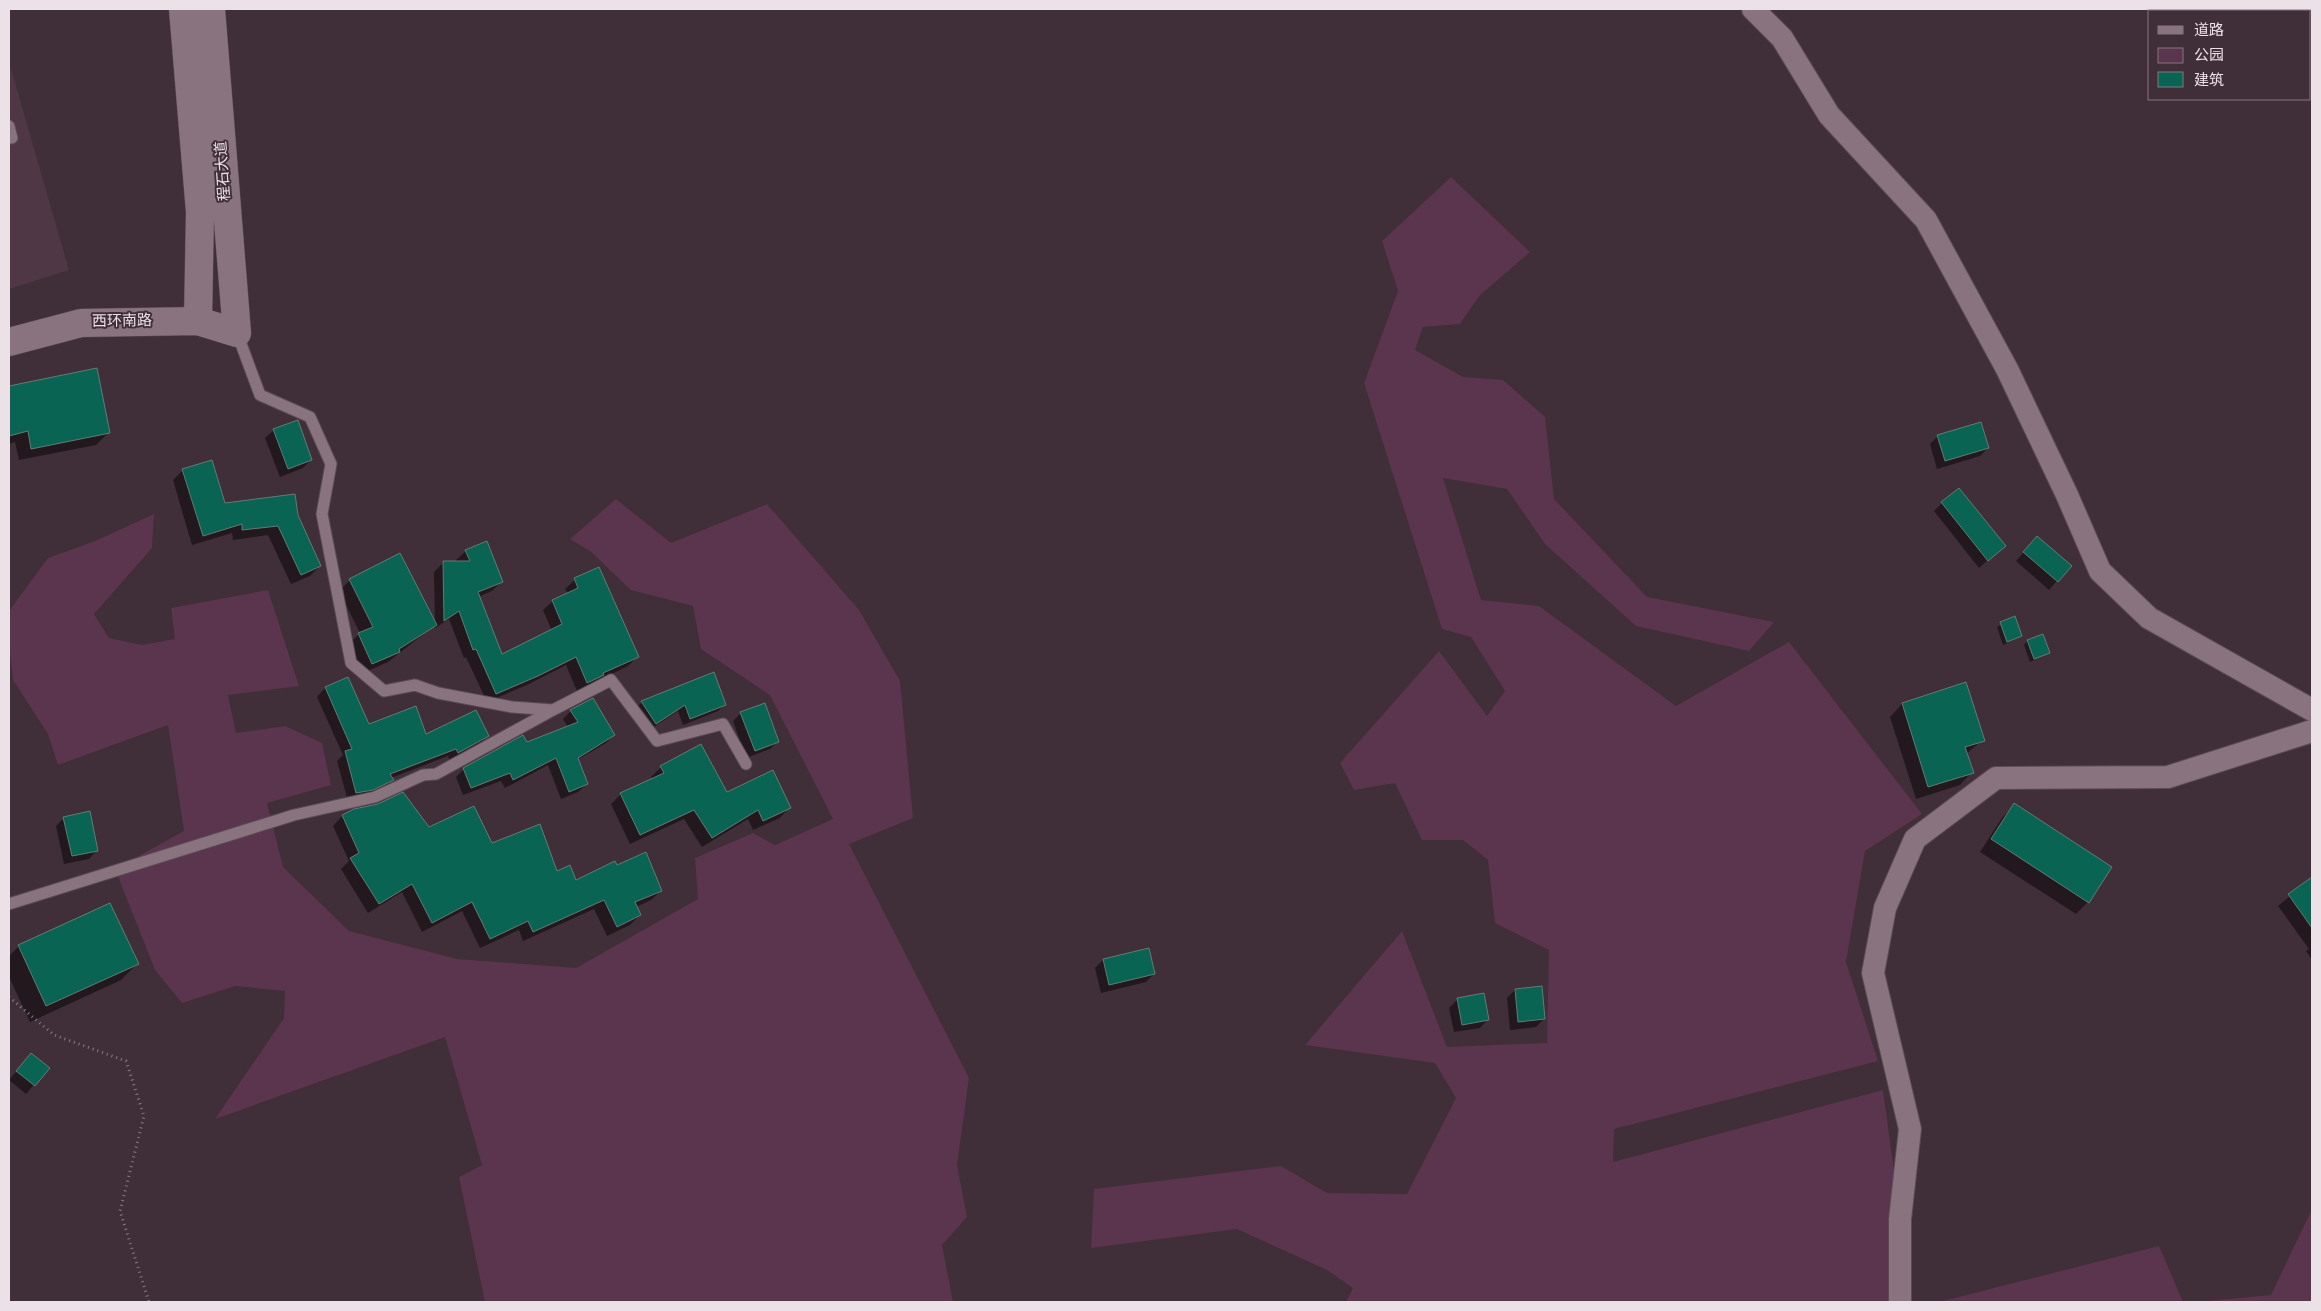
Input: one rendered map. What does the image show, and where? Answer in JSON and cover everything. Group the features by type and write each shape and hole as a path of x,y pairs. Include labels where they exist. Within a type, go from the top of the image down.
{"street":[{"name":"程石大道","path":"184,9 200,212 198,321"},
{"name":"程石大道","path":"211,9 236,333"},
{"path":"1753,9 1782,38 1830,115 1926,220 2007,369 2068,495 2100,571 2149,618 2312,710"},
{"name":"西环南路","path":"9,342 81,323 198,321 236,333"},
{"path":"1900,1302 1900,1219 1910,1129 1873,973 1885,908 1915,839 1996,778 2168,777 2312,731"}],"lane":[{"path":"9,126 12,138 9,138"},
{"path":"236,333 260,395 310,417 331,464 322,514 351,663 384,691 415,686 438,693 512,707 553,710"},
{"path":"9,904 294,815 376,797 423,776 436,774 612,680 657,741 723,724 746,764"}],"path":[{"path":"9,997 54,1035 126,1061 144,1116 120,1211 149,1302"}],"shaded area":[{"path":"9,62 69,270 9,289"}],"green space":[{"path":"1451,177 1530,252 1480,295 1460,324 1423,327 1415,350 1463,377 1503,380 1545,417 1554,499 1647,597 1774,622 1749,651 1636,626 1545,544 1507,489 1443,478 1481,600 1539,606 1676,706 1789,642 1922,814 1865,851 1846,962 1878,1061 1614,1129 1613,1162 1883,1090 1912,1302 1346,1302 1353,1288 1327,1270 1237,1229 1091,1248 1094,1189 1281,1166 1327,1193 1407,1194 1456,1098 1435,1063 1305,1045 1402,931 1447,1047 1547,1043 1549,950 1495,923 1488,860 1463,840 1422,840 1395,783 1354,790 1340,763 1439,651 1487,716 1505,691 1471,637 1442,629 1364,383 1398,291 1382,241"},
{"path":"616,499 671,543 767,504 859,610 900,681 913,818 849,844 969,1078 957,1165 967,1217 942,1245 953,1302 485,1302 459,1177 482,1165 445,1037 215,1119 284,1018 285,991 235,986 182,1003 155,970 115,869 184,831 168,725 58,765 48,734 13,680 9,643 9,611 48,558 95,541 154,514 152,548 94,614 109,638 142,645 175,639 171,608 268,590 299,686 228,695 236,733 285,726 322,743 331,785 267,803 283,867 349,931 457,959 576,968 698,899 695,858 753,833 775,845 833,819 770,695 701,649 693,606 631,590 590,551 570,539"},
{"path":"2312,1209 2312,1302 2197,1302 2271,1295"},
{"path":"2159,1246 2183,1302 1939,1302"}],"building":[{"path":"97,368 110,433 31,449 28,431 9,436 9,386"},
{"path":"298,420 312,460 288,469 273,429"},
{"path":"1981,422 1989,448 1945,461 1937,435"},
{"path":"212,460 225,503 295,494 298,515 321,566 301,575 278,526 242,530 242,524 203,536 182,469"},
{"path":"1959,488 2006,546 1988,561 1941,502"},
{"path":"2037,536 2072,566 2058,582 2023,552"},
{"path":"487,541 503,582 478,592 502,654 562,624 552,600 578,588 574,578 599,567 639,657 603,673 604,675 587,683 576,657 496,694 476,649 473,650 459,611 444,621 443,561 470,561 465,550"},
{"path":"400,553 437,625 399,649 400,652 372,664 358,633 373,627 349,579"},
{"path":"2015,616 2022,636 2007,642 2000,622"},
{"path":"2043,634 2050,653 2034,659 2027,640"},
{"path":"714,672 726,705 690,719 685,705 656,724 641,701"},
{"path":"348,677 369,724 416,706 426,734 476,710 489,736 458,753 456,749 390,774 394,780 373,790 356,793 345,751 352,749 325,687"},
{"path":"1966,682 1985,741 1965,747 1974,773 1928,787 1902,703"},
{"path":"593,698 615,735 578,758 588,784 569,792 556,758 513,780 510,773 471,788 463,768 523,735 527,742 578,722 570,710"},
{"path":"765,703 779,742 755,751 740,712"},
{"path":"701,744 727,792 773,770 791,808 763,821 758,810 712,838 694,810 640,835 620,793 664,773 660,766"},
{"path":"403,792 429,827 474,806 492,843 540,824 557,871 570,865 576,880 615,861 617,865 646,852 662,891 635,902 641,915 617,927 604,900 533,932 528,921 490,939 472,902 432,923 412,884 379,904 350,858 359,853 342,815 354,809 378,804"},
{"path":"2014,803 2112,867 2089,903 1991,839"},
{"path":"90,811 98,851 72,856 63,817"},
{"path":"2312,877 2312,928 2288,894"},
{"path":"110,903 139,964 46,1006 18,945"},
{"path":"1149,948 1155,974 1109,985 1103,959"},
{"path":"1542,986 1545,1019 1518,1022 1515,989"},
{"path":"1484,993 1489,1020 1462,1025 1457,998"},
{"path":"31,1053 50,1068 35,1086 16,1071"}]}
